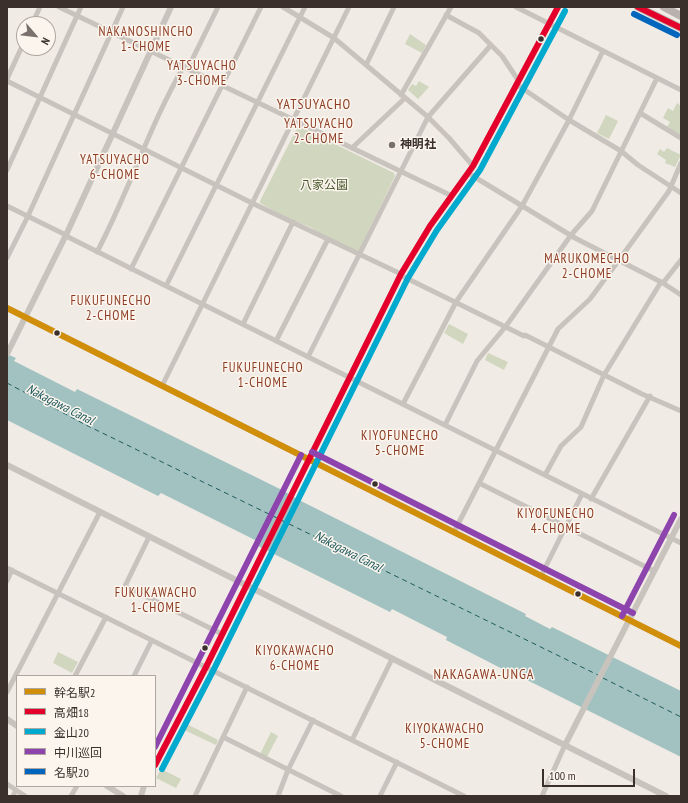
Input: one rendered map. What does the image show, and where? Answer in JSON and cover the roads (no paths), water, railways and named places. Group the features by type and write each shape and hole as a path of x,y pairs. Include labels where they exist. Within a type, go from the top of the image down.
{"main road":[{"path":"638,7 681,28"},
{"path":"664,7 681,16"}],"street":[{"path":"60,7 452,196"},
{"path":"7,170 81,7"},
{"path":"7,258 28,216 123,7"},
{"path":"8,351 66,236 171,7"},
{"path":"97,252 112,224 169,92 186,67 218,7"},
{"path":"131,269 261,7"},
{"path":"283,7 334,38 428,117 449,138 473,166"},
{"path":"166,286 305,7"},
{"path":"162,386 349,7"},
{"path":"366,65 394,7"},
{"path":"352,148 403,96 450,7"},
{"path":"516,7 681,90"},
{"path":"156,763 206,667 400,274 473,166 558,7"},
{"path":"446,15 479,33 502,56 517,82 569,120 621,151 638,165 681,193"},
{"path":"308,357 428,117 491,46"},
{"path":"403,404 456,302 522,206 569,120 603,52"},
{"path":"18,56 7,80 252,203 485,316 494,322 506,326 548,348 681,411"},
{"path":"445,425 477,361 506,326 571,235 592,211 657,78"},
{"path":"640,113 681,138"},
{"path":"454,532 558,329 590,299 619,260 669,191 681,163"},
{"path":"468,173 571,235 662,283 681,295"},
{"path":"7,206 681,543"},
{"path":"243,324 293,222"},
{"path":"276,341 328,239"},
{"path":"545,475 559,450 581,427 604,375 662,283 681,260"},
{"path":"7,308 681,646"},
{"path":"591,499 650,396"},
{"path":"7,466 666,796"},
{"path":"479,483 654,571"},
{"path":"541,576 582,494"},
{"path":"7,692 59,594 100,512"},
{"path":"542,796 565,745 681,519"},
{"path":"149,536 125,586 222,634"},
{"path":"7,568 464,796"},
{"path":"7,581 12,570"},
{"path":"76,675 106,617"},
{"path":"134,675 152,640"},
{"path":"352,740 392,658"},
{"path":"195,796 247,687"},
{"path":"7,719 16,725"},
{"path":"278,796 288,770 313,720"},
{"path":"223,737 341,796"},
{"path":"380,796 397,762"},
{"path":"7,784 25,796"},
{"path":"72,796 76,787"},
{"path":"108,787 122,796"},
{"path":"13,796 16,790"}],"water":[{"name":"Nakagawa Canal","path":"7,354 16,358 14,361 75,392 77,389 284,491 297,499 526,614 525,616 550,629 552,627 681,691 681,757 523,678 522,679 446,640 447,637 392,609 390,612 258,546 259,542 161,493 158,496 7,420"}],"place":[{"name":"神明社","path":"392,145"}],"district":[{"name":"NAKANOSHINCHO 1-CHOME","path":"146,40"},
{"name":"YATSUYACHO 3-CHOME","path":"202,74"},
{"name":"YATSUYACHO","path":"314,105"},
{"name":"YATSUYACHO 2-CHOME","path":"319,132"},
{"name":"YATSUYACHO 6-CHOME","path":"115,168"},
{"name":"MARUKOMECHO 2-CHOME","path":"587,266"},
{"name":"FUKUFUNECHO 2-CHOME","path":"111,308"},
{"name":"FUKUFUNECHO 1-CHOME","path":"263,376"},
{"name":"KIYOFUNECHO 5-CHOME","path":"400,444"},
{"name":"KIYOFUNECHO 4-CHOME","path":"556,522"},
{"name":"FUKUKAWACHO 1-CHOME","path":"156,600"},
{"name":"KIYOKAWACHO 6-CHOME","path":"295,658"},
{"name":"NAKAGAWA-UNGA","path":"484,675"},
{"name":"KIYOKAWACHO 5-CHOME","path":"445,736"}],"park label":[{"name":"八家公園","path":"324,186"}]}
